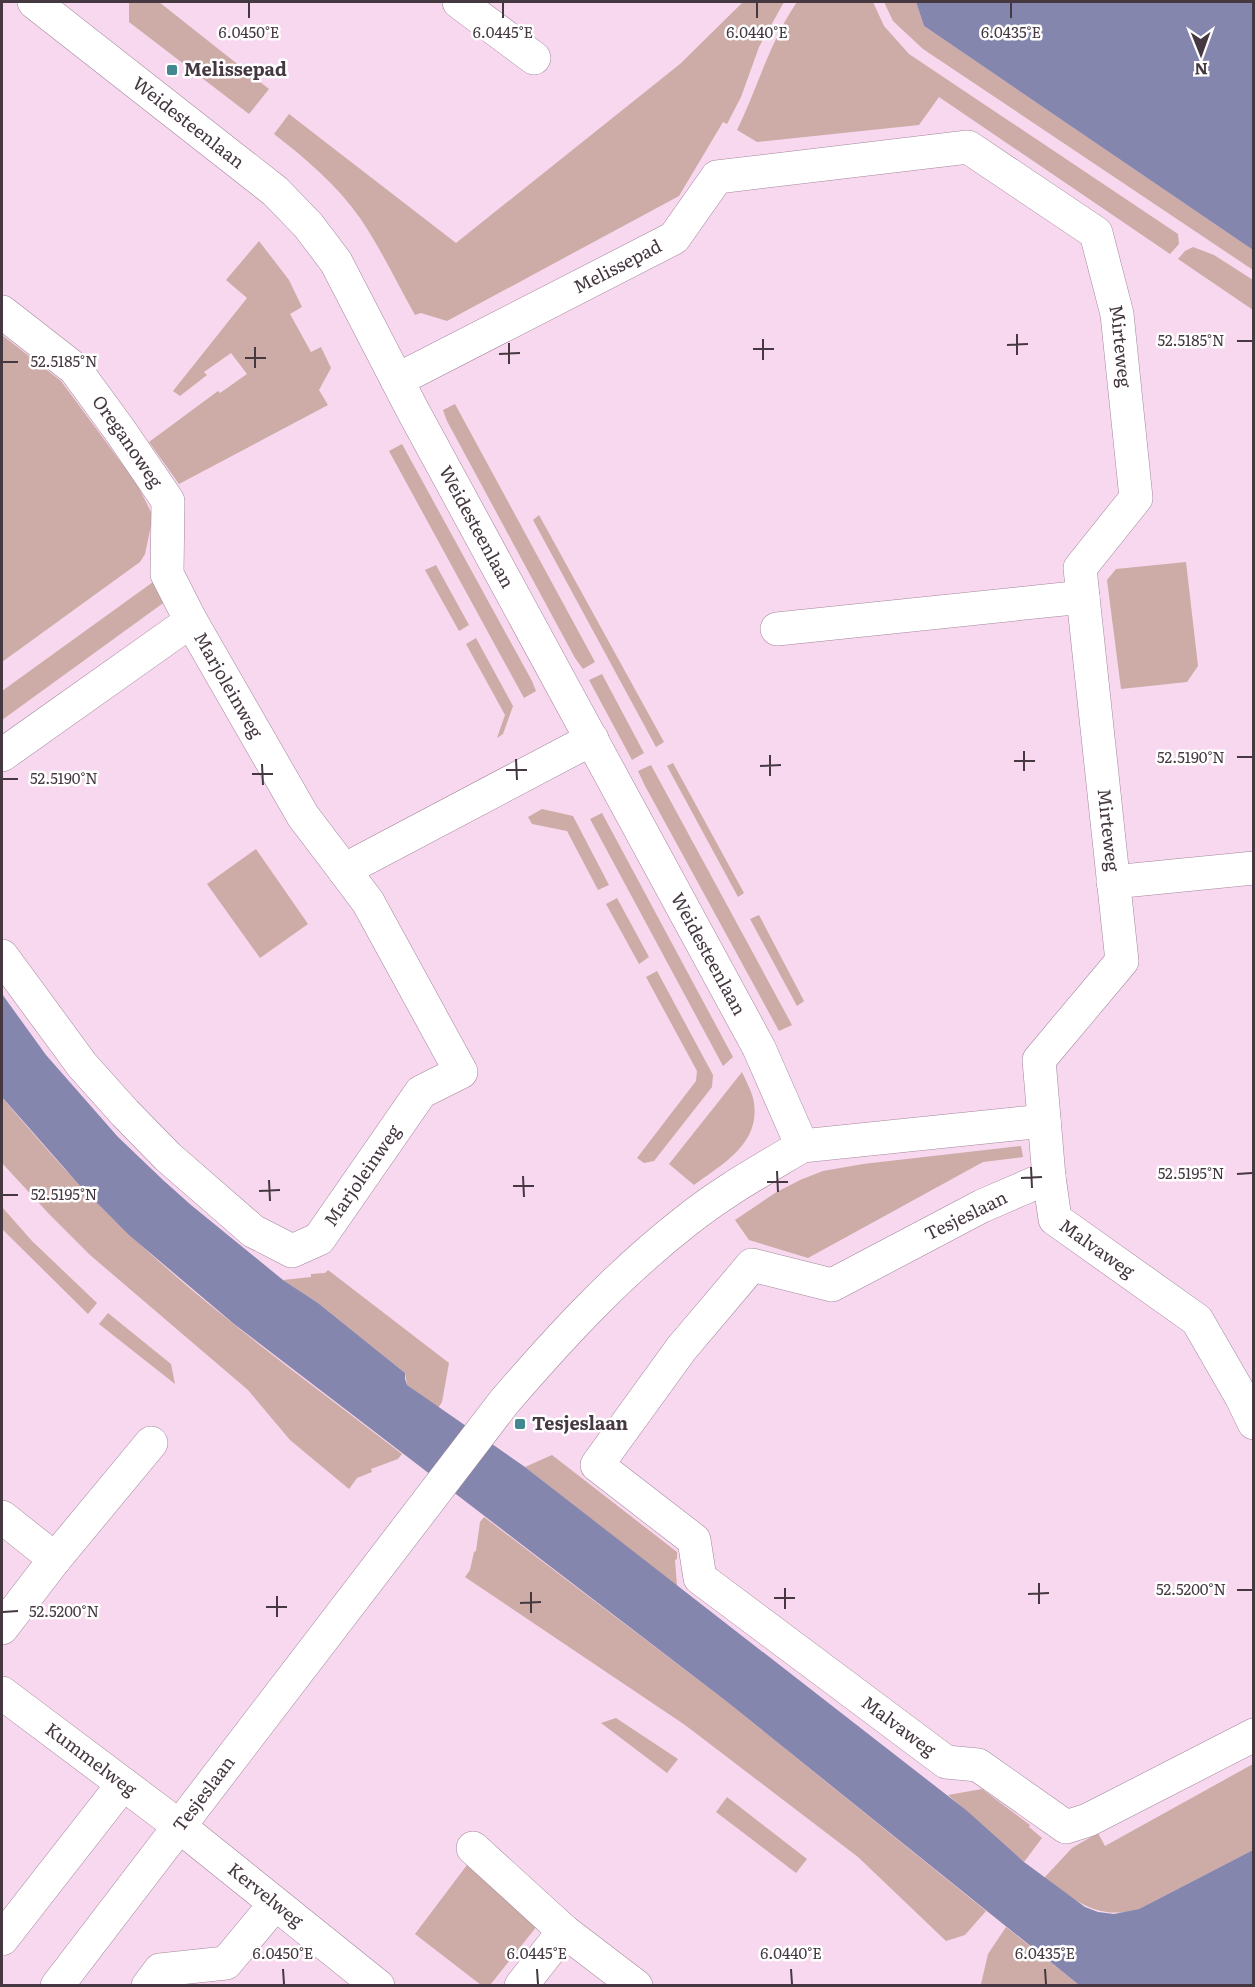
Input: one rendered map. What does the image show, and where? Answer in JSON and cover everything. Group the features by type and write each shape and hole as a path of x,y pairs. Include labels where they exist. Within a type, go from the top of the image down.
{"street":[{"path":"459,2 534,58"},
{"name":"Weidesteenlaan","path":"49,6 274,191 308,225 336,262 397,380 762,1055 802,1146"},
{"name":"Melissepad","path":"397,380 674,238 717,177 968,147"},
{"name":"Mirteweg","path":"968,147 1096,233 1117,314 1136,498 1080,568 1122,961 1039,1060 1044,1121"},
{"name":"Oreganoweg","path":"2,312 75,369 168,501"},
{"name":"Marjoleinweg","path":"2,956 82,1065 124,1113 168,1156 253,1231 292,1251 319,1239 421,1092 461,1072 368,902 303,816 191,621 167,574 168,501"},
{"path":"777,629 1083,597"},
{"name":"Marjoleinweg","path":"2,755 191,621"},
{"path":"344,870 591,739"},
{"name":"Mirteweg","path":"1113,882 1254,868"},
{"path":"802,1146 1044,1121"},
{"name":"Malvaweg","path":"1044,1121 1055,1219 1197,1320 1250,1404"},
{"name":"Tesjeslaan","path":"57,1986 437,1488 504,1402 562,1335 615,1281 694,1215 728,1191 802,1146"},
{"name":"Tesjeslaan","path":"597,1465 681,1349 752,1265 832,1285 982,1206 1049,1177"},
{"path":"2,1628 55,1559 151,1443"},
{"name":"Malvaweg","path":"597,1465 694,1540 700,1578 946,1762 978,1765 1066,1827 1088,1820 1254,1735"},
{"path":"2,1517 55,1559"},
{"name":"Kummelweg","path":"2,1693 179,1826"},
{"path":"2,1939 123,1784"},
{"name":"Kervelweg","path":"179,1826 378,1986"},
{"path":"473,1848 564,1931 636,1986"},
{"path":"148,1986 160,1970 226,1964 275,1904"},
{"path":"521,1986 564,1931"}],"shaded area":[{"path":"129,2 159,2 269,89 249,114 129,22"},
{"path":"743,2 784,2 759,47 741,97 727,124 723,122 679,196 447,321 421,313 415,315 375,242 351,206 320,173 274,134 289,114 456,243 680,64"},
{"path":"797,2 873,2 884,26 909,54 1178,234 1179,244 1170,254 939,97 919,125 757,142 737,130 779,32"},
{"path":"884,2 916,2 924,26 1253,250 1253,270 923,49 893,21"},
{"path":"259,241 289,280 302,307 290,314 311,352 321,347 331,368 319,390 328,405 179,484 149,442 218,391 220,393 247,374 231,353 204,372 207,375 180,396 173,391 247,298 226,280"},
{"path":"1193,247 1214,255 1253,280 1253,310 1178,259 1185,251"},
{"path":"2,335 61,381 137,484 153,516 145,554 140,562 2,662"},
{"path":"455,404 595,662 583,669 447,421 443,410"},
{"path":"402,444 532,681 536,691 524,698 389,451"},
{"path":"539,515 664,742 656,747 533,520"},
{"path":"1186,562 1198,666 1187,682 1121,689 1107,580 1116,569"},
{"path":"436,565 469,625 459,631 425,570"},
{"path":"153,582 166,601 2,720 2,691"},
{"path":"476,638 513,706 503,734 497,738 505,715 466,644"},
{"path":"602,674 644,753 632,760 589,680"},
{"path":"673,763 744,893 738,897 667,766"},
{"path":"651,765 792,1025 779,1031 644,784 638,771"},
{"path":"542,809 573,816 609,885 598,890 567,831 532,824 528,817"},
{"path":"602,813 733,1057 723,1066 590,819"},
{"path":"256,849 308,924 260,958 207,884"},
{"path":"617,898 649,957 639,964 606,904"},
{"path":"759,915 804,1001 797,1006 750,919"},
{"path":"657,971 713,1075 712,1087 654,1161 644,1163 637,1158 696,1081 697,1071 646,977"},
{"path":"742,1072 753,1098 755,1113 747,1139 728,1159 694,1185 669,1164"},
{"path":"2,1097 95,1201 161,1264 228,1320 402,1454 398,1459 371,1469 372,1472 357,1478 349,1489 290,1440 248,1390 90,1255 2,1163"},
{"path":"1021,1146 1023,1157 983,1162 808,1258 749,1240 735,1220 775,1193 823,1171 863,1164"},
{"path":"2,1207 32,1241 97,1303 88,1314 2,1229"},
{"path":"328,1270 449,1363 442,1402 438,1408 407,1385 405,1373 318,1303 283,1280 311,1277 311,1274 325,1273"},
{"path":"108,1313 171,1364 175,1384 99,1324"},
{"path":"552,1455 677,1552 675,1560 677,1586 525,1467"},
{"path":"484,1517 726,1701 986,1911 965,1935 946,1941 858,1857 685,1725 465,1577 470,1570 476,1551 480,1522"},
{"path":"616,1718 678,1759 667,1773 601,1723"},
{"path":"1253,1764 1253,1850 1139,1909 1124,1912 1099,1911 1088,1907 1044,1878 1072,1848 1098,1833 1105,1846"},
{"path":"982,1789 1030,1825 1029,1827 1042,1838 1024,1862 948,1795"},
{"path":"727,1797 807,1859 796,1873 716,1812"},
{"path":"467,1865 541,1921 490,1985 481,1985 415,1934"},
{"path":"1006,1927 1079,1985 983,1986 981,1984 988,1954"}],"water":[{"path":"916,2 1253,2 1253,250 924,26"},
{"path":"2,994 46,1055 118,1137 191,1205 283,1280 318,1303 405,1373 407,1385 525,1467 966,1810 1024,1862 1085,1907 1098,1912 1114,1914 1139,1909 1253,1850 1253,1985 1079,1985 726,1701 234,1324 129,1235 81,1187 2,1097"}],"place":[{"name":"Melissepad","path":"172,70"},
{"name":"Tesjeslaan","path":"520,1424"}]}
